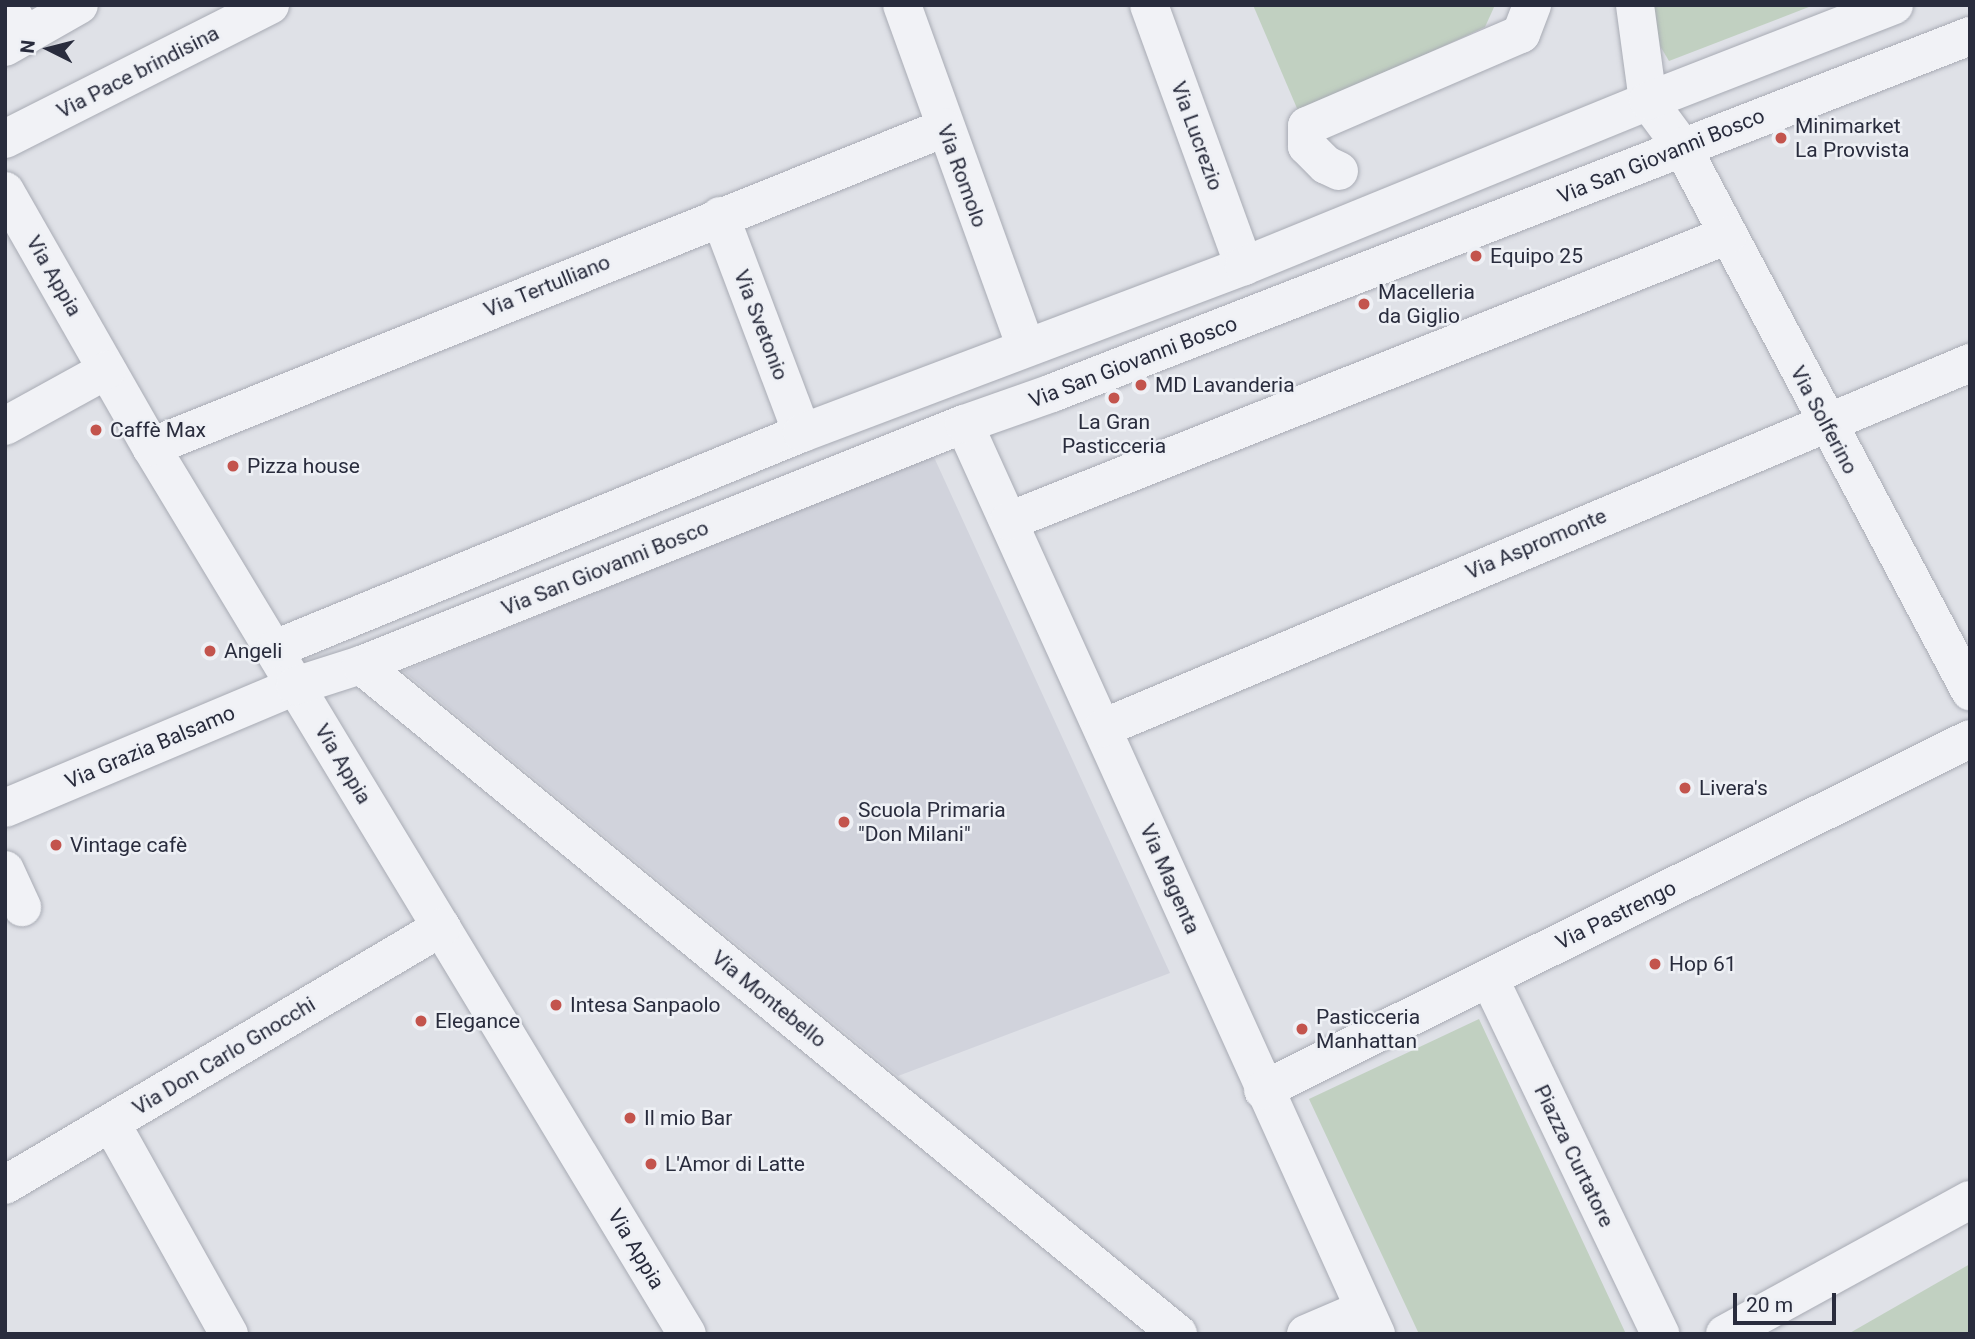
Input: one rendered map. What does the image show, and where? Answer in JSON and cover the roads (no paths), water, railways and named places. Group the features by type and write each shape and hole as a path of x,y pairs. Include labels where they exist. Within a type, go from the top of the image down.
{"street":[{"path":"12,29 79,5"},
{"name":"Via Pace brindisina","path":"5,139 270,5"},
{"name":"Via Romolo","path":"902,5 944,128 1026,347"},
{"name":"Via Lucrezio","path":"1149,5 1244,266"},
{"path":"1339,171 1326,164 1307,146 1307,126 1521,34 1532,5"},
{"path":"1635,5 1648,101"},
{"path":"275,649 802,433 1244,266 1648,101 1894,5"},
{"path":"1963,5 1970,21"},
{"name":"Via San Giovanni Bosco","path":"295,685 361,665 964,424 1052,393 1970,36"},
{"name":"Via Solferino","path":"1648,101 1682,148 1970,691"},
{"name":"Via Tertulliano","path":"152,447 944,128"},
{"name":"Via Appia","path":"5,191 152,447 687,1334"},
{"name":"Via Svetonio","path":"720,216 802,433"},
{"path":"1009,521 1728,235"},
{"name":"Via Aspromonte","path":"1103,727 1970,363"},
{"path":"5,426 107,370"},
{"name":"Via Magenta","path":"964,424 1103,727 1263,1090 1370,1321"},
{"name":"Via Montebello","path":"361,665 1178,1334"},
{"name":"Via Grazia Balsamo","path":"5,808 295,685"},
{"name":"Via Pastrengo","path":"1263,1090 1970,740"},
{"path":"5,870 22,907"},
{"name":"Via Don Carlo Gnocchi","path":"5,1185 442,927"},
{"name":"Piazza Curtatore","path":"1489,978 1660,1334"},
{"path":"111,1123 229,1334"},
{"path":"1725,1334 1970,1199"},
{"path":"1306,1334 1370,1321"}],"place":[{"name":"Minimarket La Provvista","path":"1781,138"},
{"name":"Equipo 25","path":"1476,256"},
{"name":"Macelleria da Giglio","path":"1364,304"},
{"name":"MD Lavanderia","path":"1141,385"},
{"name":"La Gran Pasticceria","path":"1114,398"},
{"name":"Caffè Max","path":"96,430"},
{"name":"Pizza house","path":"233,466"},
{"name":"Angeli","path":"210,651"},
{"name":"Livera's","path":"1685,788"},
{"name":"Scuola Primaria \"Don Milani\"","path":"844,822"},
{"name":"Vintage cafè","path":"56,845"},
{"name":"Hop 61","path":"1655,964"},
{"name":"Intesa Sanpaolo","path":"556,1005"},
{"name":"Elegance","path":"421,1021"},
{"name":"Pasticceria Manhattan","path":"1302,1029"},
{"name":"Il mio Bar","path":"630,1118"},
{"name":"L'Amor di Latte","path":"651,1164"}]}
